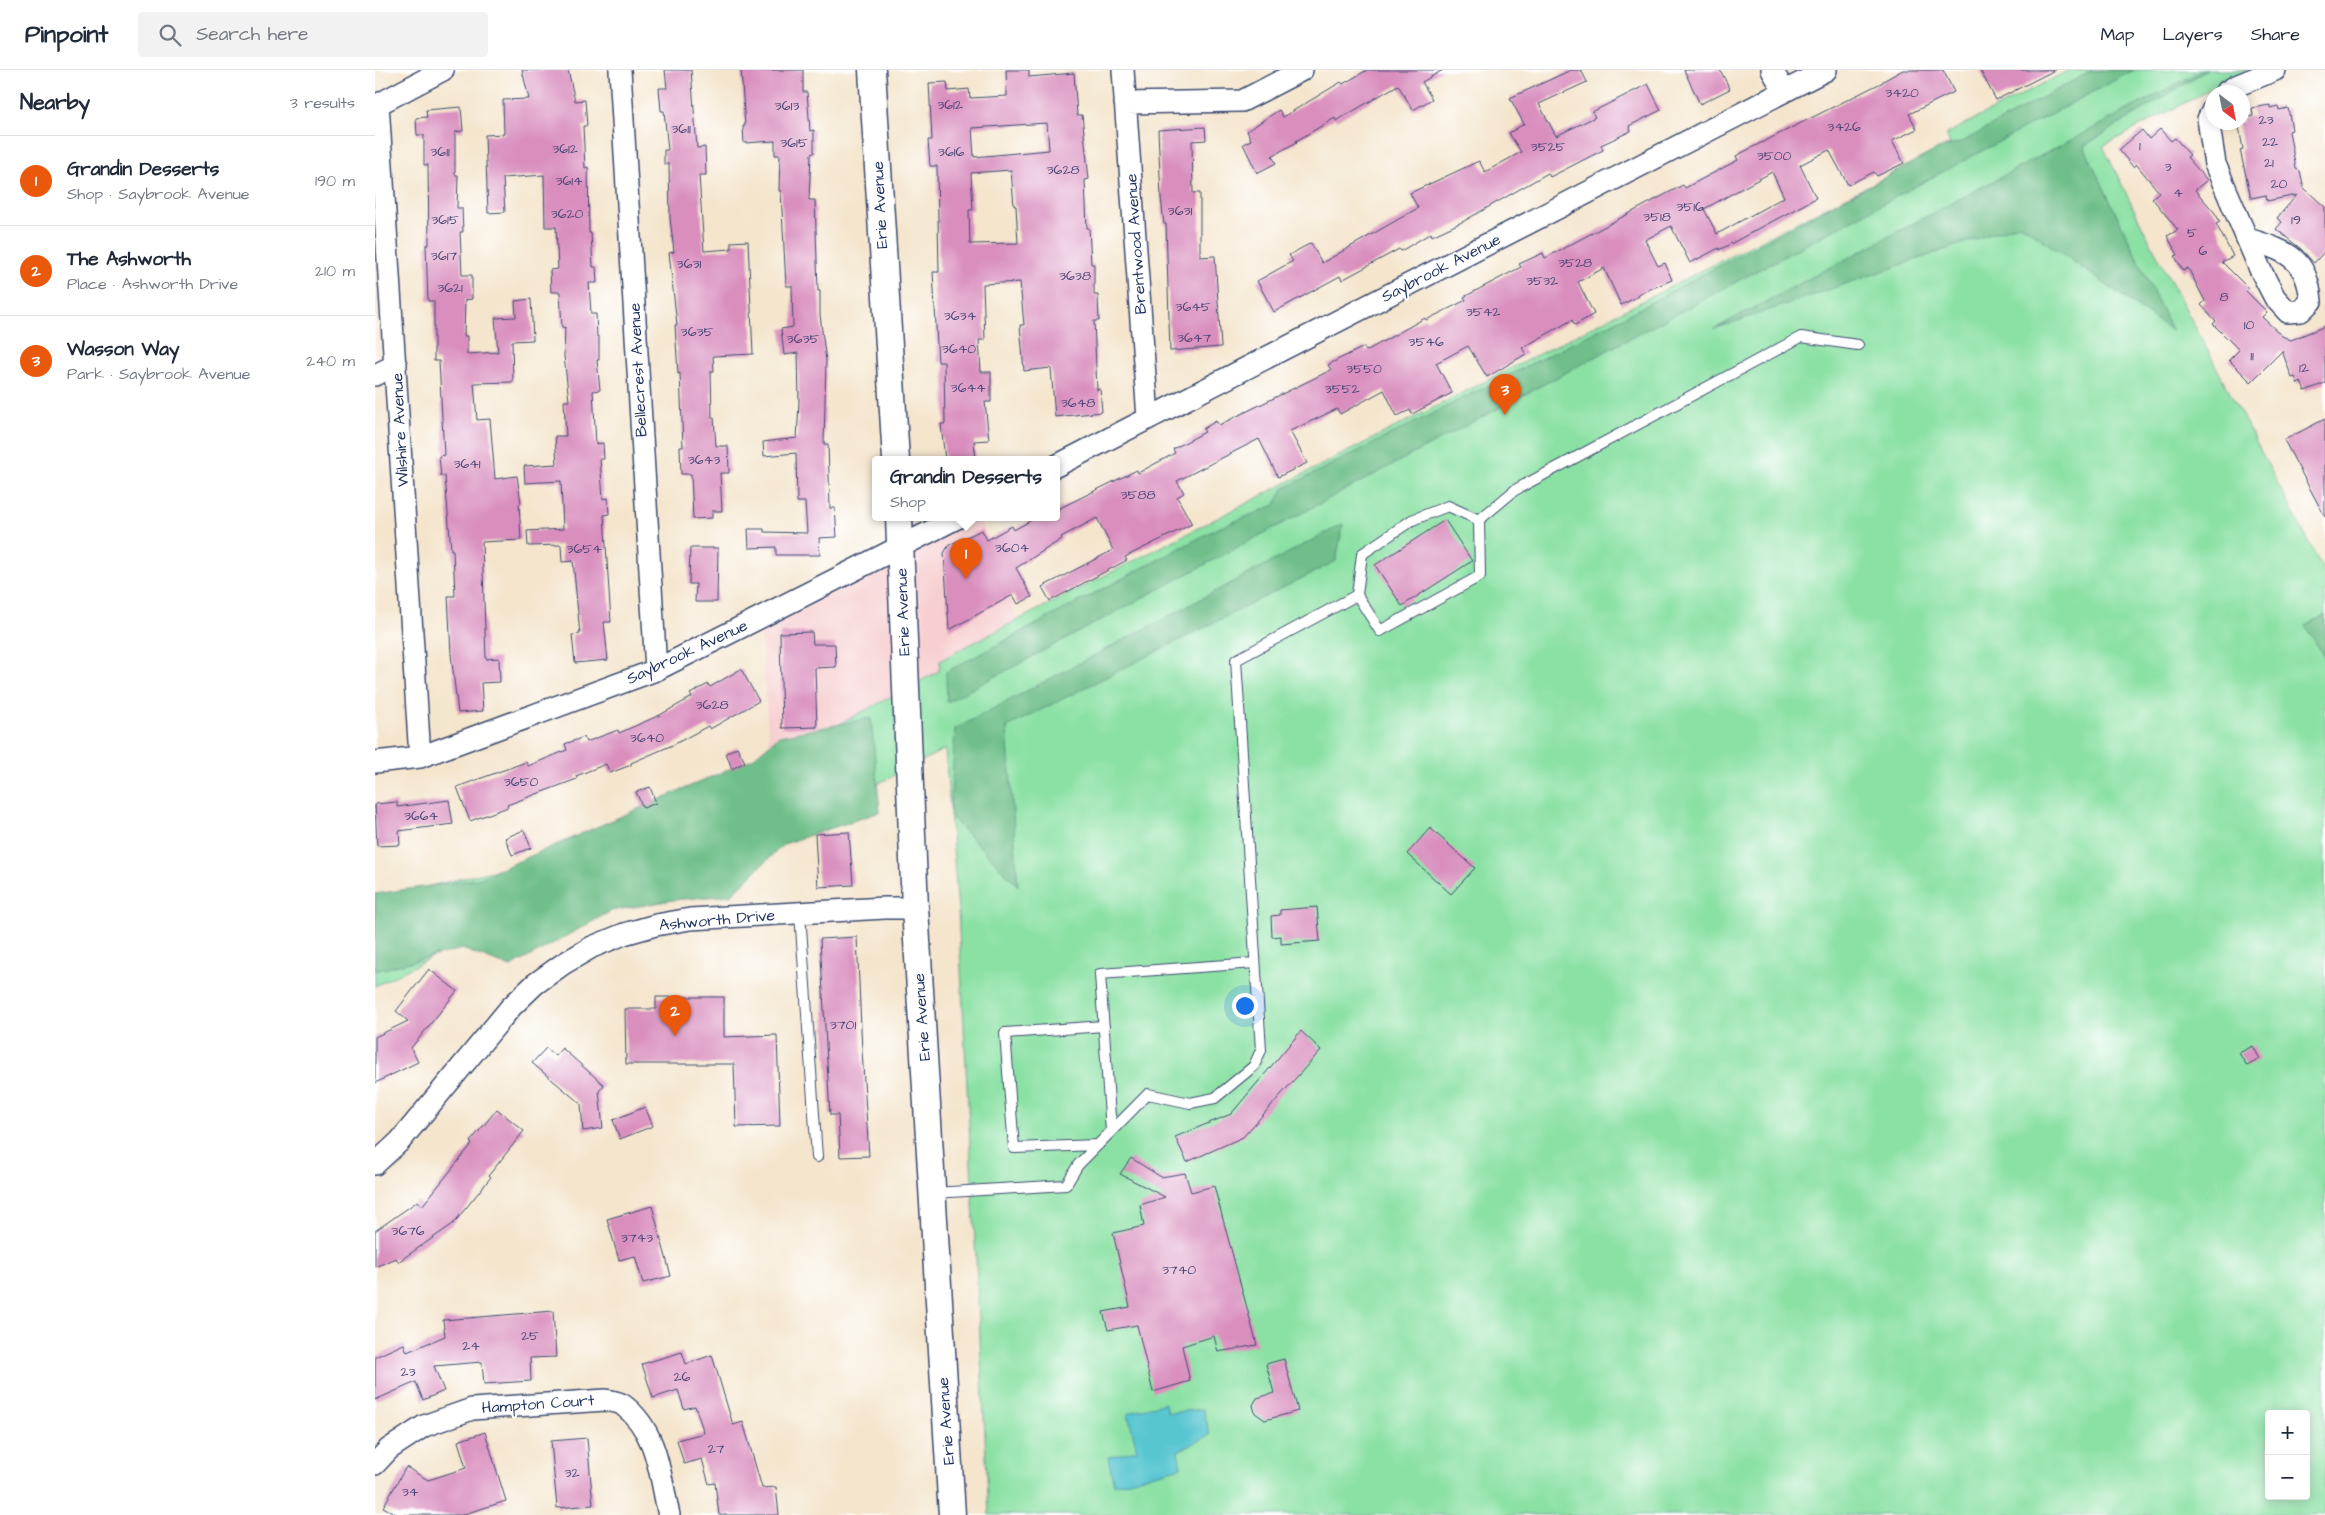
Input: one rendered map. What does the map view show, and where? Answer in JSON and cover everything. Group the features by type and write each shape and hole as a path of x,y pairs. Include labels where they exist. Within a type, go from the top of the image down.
{"street":[{"path":"377,105 443,70"},
{"name":"Bellecrest Avenue","path":"620,70 657,670"},
{"name":"Erie Avenue","path":"872,70 896,456"},
{"name":"Brentwood Avenue","path":"1123,70 1148,418"},
{"path":"1125,103 1242,101 1301,70"},
{"path":"1772,70 1784,92"},
{"name":"Saybrook Avenue","path":"1060,464 1825,70"},
{"path":"2238,85 2275,70"},
{"name":"Wilshire Avenue","path":"377,105 396,365 420,757"},
{"path":"2210,130 2215,164 2248,240"},
{"path":"375,375 396,365"},
{"name":"Erie Avenue","path":"899,521 915,908 952,1515"},
{"name":"Saybrook Avenue","path":"375,762 420,757 657,670 951,521"},
{"name":"Ashworth Drive","path":"375,1164 400,1140 511,1007 535,984 563,964 606,942 656,925 690,919 800,912 915,908"},
{"name":"Hampton Court","path":"375,1464 389,1450 424,1426 471,1409 605,1400 622,1404 641,1423 652,1440 669,1515"}],"lane":[{"path":"1479,520 1515,490 1801,337 1858,344"},
{"path":"1448,506 1479,520 1480,576 1380,631 1357,595 1362,554 1412,520 1448,506"},
{"path":"933,1193 1066,1185 1079,1165 1148,1094 1190,1103 1215,1098 1254,1066 1261,1050 1237,660 1357,595"},
{"path":"800,912 817,1157"},
{"path":"1111,1131 1100,974 1255,964"},
{"path":"1098,1145 1014,1148 1005,1033 1104,1026"}],"shaded area":[{"path":"951,521 979,521 1001,566 1017,621 940,661 940,671 770,761 760,618"}],"green space":[{"path":"2069,70 2247,70 2219,85 2205,85 2205,92 2103,146 2145,232 2325,573 2325,1515 989,1515 958,910 945,749 825,811 438,954 375,986 375,899 505,868 793,749 939,671 940,661 961,649 1950,144 1946,134"},
{"path":"2093,70 2134,70 947,702 946,672 1216,529 1275,505 1283,489 1612,323 1938,149 1964,141"},
{"path":"2203,70 2207,70 2084,146 2172,331 2020,224 1714,329"},
{"path":"1343,524 1336,561 1007,727 1018,886 950,816 955,729"},
{"path":"2325,615 2325,657 2305,626"},
{"path":"871,718 880,812 784,844 731,895 673,900 611,911 511,967 462,949 375,971 375,894 478,879 752,759 779,736"}],"water":[{"path":"1165,1403 1168,1413 1203,1409 1210,1435 1178,1451 1181,1467 1114,1485 1108,1457 1137,1450 1128,1413"}],"building":[{"path":"522,70 568,70 575,101 585,100 587,126 583,126 585,168 588,167 589,233 591,233 593,267 596,267 597,283 589,283 591,314 596,314 597,337 599,337 599,360 597,360 600,390 593,391 596,444 603,443 604,459 600,459 603,499 608,498 609,514 604,515 611,622 604,622 608,660 575,663 572,635 580,634 573,561 562,562 561,545 528,546 527,531 563,529 561,481 525,483 524,466 557,464 555,436 566,436 564,401 569,401 564,356 565,327 562,328 560,292 551,292 550,270 558,269 556,227 545,227 544,175 503,178 505,212 488,213 485,135 504,134 503,100 529,99"},
{"path":"665,70 691,70 697,148 705,147 706,175 699,175 704,251 731,249 731,242 748,241 753,354 713,356 714,371 711,371 712,418 714,417 716,446 728,446 729,473 720,473 722,511 712,511 712,518 693,519 691,474 681,474 680,447 683,447 680,373 678,374 675,325 677,325 669,253 674,252 670,218 669,164 664,164 664,150 668,150 664,111 661,111 659,88 667,88"},
{"path":"741,70 803,70 803,92 807,92 810,131 814,130 814,153 811,154 809,200 815,200 818,291 820,291 820,315 826,361 824,444 828,444 830,508 835,508 837,537 819,538 820,555 776,555 776,547 749,548 748,529 764,529 764,532 807,533 805,502 797,502 796,453 764,456 763,442 797,438 799,403 798,353 784,355 781,329 793,327 792,286 786,286 781,191 779,191 780,155 775,155 775,141 744,143 743,126 745,126"},
{"path":"1006,70 1029,70 1029,77 1074,73 1077,115 1082,115 1089,179 1085,180 1087,228 1089,228 1091,264 1094,264 1094,295 1098,295 1099,321 1094,321 1097,390 1100,389 1102,412 1055,417 1051,368 1024,371 1020,325 1024,325 1020,282 983,284 985,340 979,340 981,372 991,372 991,402 985,402 989,440 974,441 976,456 945,456 941,424 945,424 944,362 938,362 933,272 939,272 937,166 930,166 928,140 932,140 929,83 947,82 948,91 969,89 970,98 1007,96","holes":["1047,123 1049,150 974,157 972,128","1011,170 1014,206 1016,206 1018,243 970,244 969,210 973,210 971,173"]},
{"path":"1367,70 1443,70 1422,82 1432,99 1413,110 1398,85 1336,121 1335,118 1296,141 1272,156 1276,163 1257,173 1243,144 1251,140 1247,131 1279,110 1283,117 1341,82 1343,84"},
{"path":"1571,70 1581,70 1587,82 1539,104 1556,136 1595,117 1592,112 1648,84 1661,110 1629,126 1631,131 1601,145 1603,150 1550,177 1548,173 1464,221 1432,236 1431,233 1401,251 1399,249 1342,280 1340,276 1274,312 1257,281 1293,261 1289,255 1311,243 1322,263 1418,208 1410,193 1479,161 1485,172 1521,152 1509,133 1524,124 1510,98"},
{"path":"1684,70 1720,70 1730,89 1700,104"},
{"path":"1903,70 1943,70 1954,92 1909,114 1917,129 1892,141 1904,163 1877,176 1874,172 1848,185 1829,150 1800,165 1816,198 1719,250 1719,248 1690,263 1671,226 1645,240 1658,266 1665,263 1672,280 1638,294 1639,296 1621,305 1604,268 1578,282 1594,314 1575,325 1572,320 1522,348 1526,354 1487,377 1468,346 1436,363 1452,393 1412,414 1410,410 1397,416 1384,390 1340,414 1337,409 1290,431 1307,463 1278,477 1259,439 1177,481 1184,493 1177,497 1192,524 1125,557 1127,560 1050,601 1042,587 1113,550 1097,518 1061,537 1062,539 1016,568 1032,597 1018,604 1013,595 949,630 944,553 949,545 982,530 987,540 1012,526 1014,530 1030,521 1060,521 1060,508 1137,470 1138,473 1175,453 1173,449 1205,432 1203,429 1216,421 1219,425 1331,370 1328,365 1364,347 1366,351 1425,318 1426,320 1466,300 1464,297 1521,267 1519,264 1543,253 1545,258 1683,185 1685,188 1738,160 1736,156 1883,82","holes":["1772,172 1784,197 1717,234 1704,209"]},
{"path":"1980,70 2055,70 1996,100"},
{"path":"2270,105 2270,108 2278,106 2279,110 2288,108 2292,130 2289,131 2296,169 2300,171 2304,188 2325,207 2325,251 2314,263 2301,249 2276,229 2282,222 2277,218 2297,195 2267,201 2266,195 2251,198 2240,150 2243,149 2239,130 2250,130 2250,117 2253,116 2252,108"},
{"path":"461,107 463,131 455,132 455,175 458,175 457,208 462,208 463,232 460,232 462,275 472,275 472,299 465,300 464,336 467,336 467,354 498,352 495,318 516,317 515,301 531,299 533,340 512,341 513,382 474,383 477,420 490,419 495,479 517,476 521,503 519,504 521,540 482,542 486,659 499,658 500,682 481,683 483,711 458,713 451,654 448,596 455,596 453,550 451,550 445,476 441,476 439,456 444,455 439,361 434,361 434,301 428,301 426,245 429,245 428,165 424,165 424,135 417,135 416,118 427,117 426,110"},
{"path":"1205,127 1206,140 1192,141 1193,193 1200,193 1200,257 1215,256 1221,347 1170,351 1166,224 1164,224 1161,198 1158,130"},
{"path":"2160,129 2171,141 2175,138 2190,155 2187,157 2207,180 2195,190 2215,213 2220,222 2216,224 2233,256 2222,262 2248,288 2246,291 2267,312 2262,317 2282,336 2291,340 2325,326 2325,383 2305,391 2301,382 2298,384 2295,377 2292,378 2282,351 2251,382 2229,360 2239,350 2213,324 2216,321 2201,305 2205,301 2188,268 2183,271 2175,256 2178,255 2167,236 2178,230 2152,198 2159,192 2136,164 2133,167 2119,150 2142,130 2149,139"},
{"path":"2325,419 2325,517 2284,440"},
{"path":"1445,520 1472,561 1402,606 1375,565"},
{"path":"690,548 718,548 717,602 695,602 696,584 689,584"},
{"path":"812,632 813,644 835,644 836,667 815,668 817,727 782,728 780,633"},
{"path":"741,669 759,701 710,729 708,726 675,744 631,763 631,765 610,773 606,764 576,776 577,779 470,821 457,787 526,762 528,766 567,750 565,744 584,737 586,742 618,730 619,733 660,715 692,697 690,694 708,684 710,687"},
{"path":"737,747 745,762 732,769 726,753"},
{"path":"650,787 656,803 643,808 636,792"},
{"path":"449,800 453,824 399,831 400,845 377,846 375,804 397,802 397,807"},
{"path":"1430,828 1475,868 1451,894 1407,854"},
{"path":"524,830 531,848 512,855 505,838"},
{"path":"849,832 853,885 818,887 815,834"},
{"path":"1317,907 1320,941 1281,944 1281,936 1272,937 1271,916 1280,915 1280,910"},
{"path":"857,937 869,1156 840,1157 838,1115 830,1115 820,939"},
{"path":"429,969 457,991 411,1048 418,1062 375,1083 375,1037 408,1021 396,1011"},
{"path":"656,997 724,997 724,1037 777,1035 780,1126 736,1127 734,1064 626,1064 625,1009 656,1009"},
{"path":"1301,1031 1321,1050 1243,1137 1187,1162 1175,1137 1231,1114"},
{"path":"2253,1046 2260,1059 2247,1066 2239,1053"},
{"path":"546,1048 555,1056 562,1048 604,1085 599,1091 603,1128 583,1131 581,1104 532,1063"},
{"path":"645,1107 653,1126 620,1139 613,1120"},
{"path":"497,1109 524,1131 489,1175 491,1177 453,1224 398,1262 396,1258 375,1267 375,1231 418,1201 422,1206 472,1144 470,1142"},
{"path":"1131,1158 1161,1177 1185,1173 1191,1192 1214,1186 1257,1345 1218,1352 1214,1336 1182,1346 1190,1381 1153,1392 1137,1325 1108,1330 1103,1312 1130,1307 1113,1233 1144,1226 1140,1205 1165,1197 1120,1174"},
{"path":"652,1206 671,1276 643,1283 635,1256 619,1260 607,1219"},
{"path":"553,1311 556,1357 530,1358 531,1381 484,1384 482,1362 434,1366 444,1391 423,1400 416,1382 375,1400 375,1357 404,1344 407,1352 445,1336 443,1320"},
{"path":"682,1352 686,1364 712,1355 733,1425 743,1422 762,1488 776,1487 779,1515 719,1515 715,1483 709,1484 702,1459 684,1464 677,1440 704,1433 695,1406 684,1409 678,1390 653,1398 642,1364"},
{"path":"1284,1359 1298,1411 1265,1420 1255,1413 1253,1405 1257,1398 1274,1393 1266,1364"},
{"path":"485,1432 506,1501 461,1515 398,1515 383,1507 406,1467 428,1480 466,1468 458,1441"},
{"path":"587,1438 593,1505 557,1508 551,1441"}],"place":[{"name":"Wasson Way","path":"1505,415"},
{"name":"Grandin Desserts","path":"966,579"},
{"name":"The Ashworth","path":"675,1036"}]}
